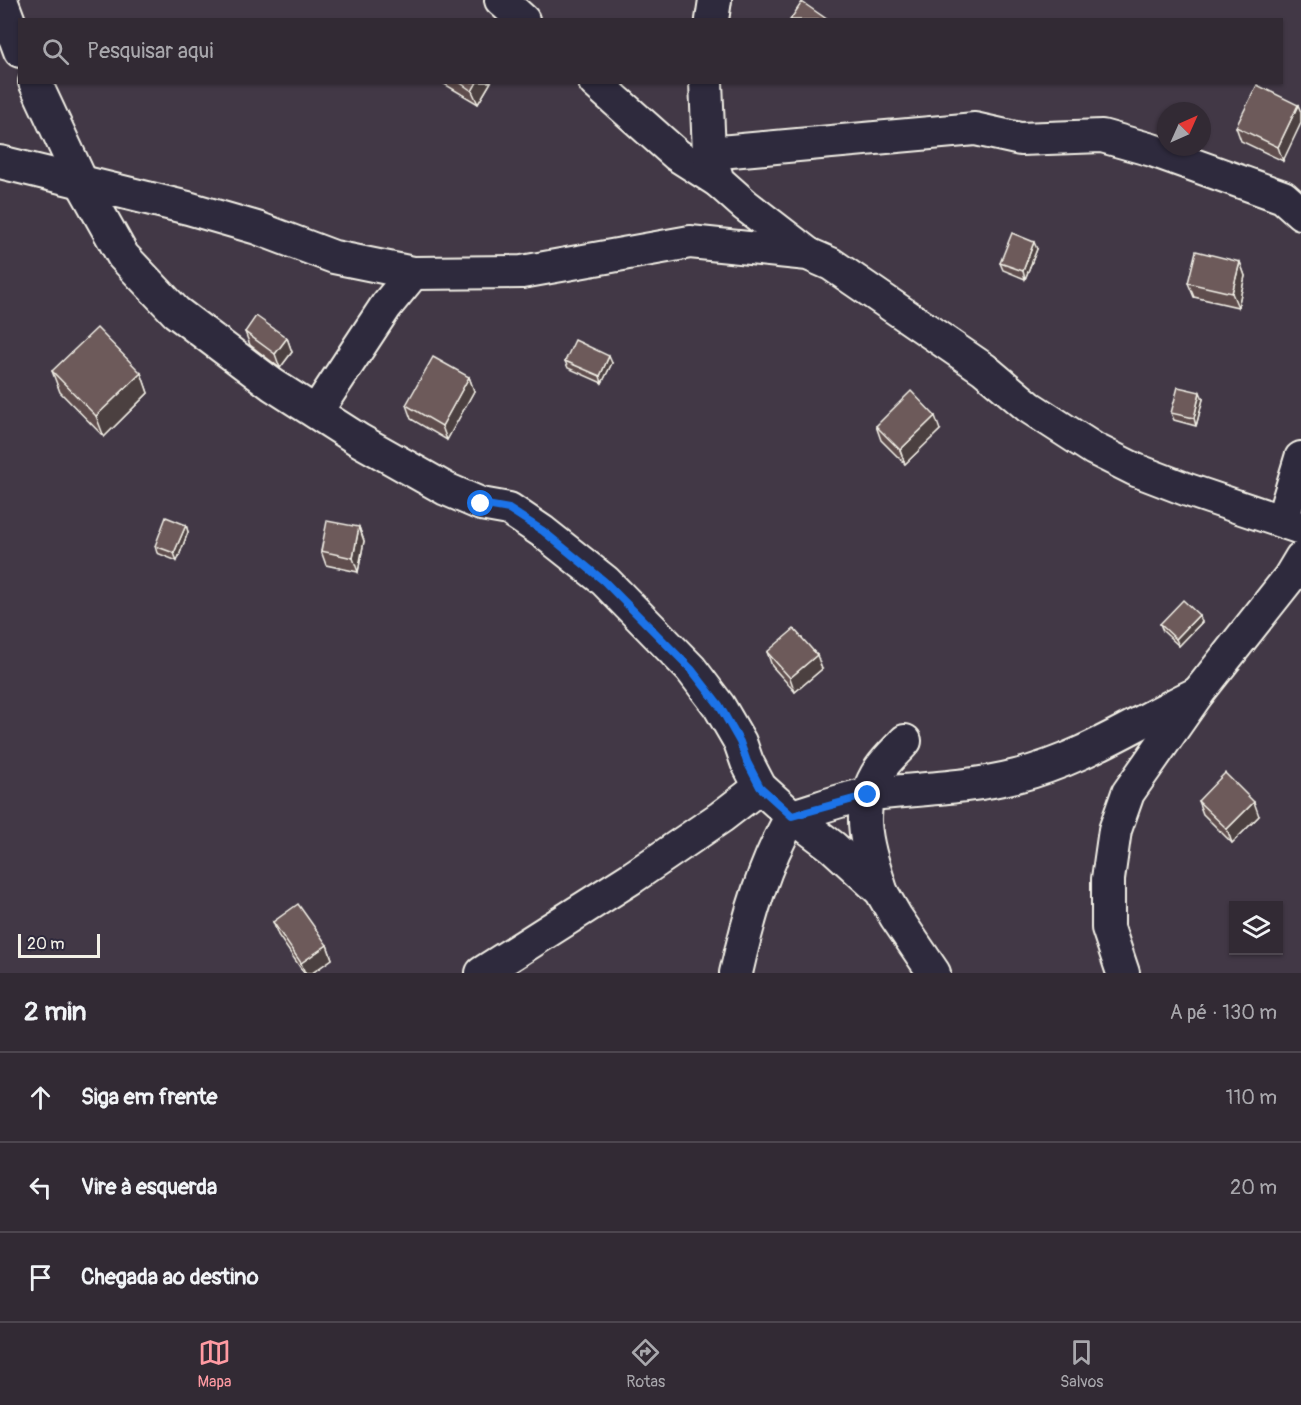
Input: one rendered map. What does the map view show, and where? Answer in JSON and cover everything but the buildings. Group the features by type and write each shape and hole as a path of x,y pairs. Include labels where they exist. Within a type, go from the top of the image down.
{"street":[{"path":"1,0 18,46"},
{"path":"501,0 521,18"},
{"path":"712,18 715,0"},
{"path":"35,84 82,183 123,256 176,312 273,385 359,440 446,489 481,504 509,509 543,531 604,581 691,669 719,705 740,742 760,787 792,816 833,847 881,891"},
{"path":"597,84 677,155 713,167 975,129 1020,139 1102,136 1152,150 1283,197 1301,213"},
{"path":"706,84 713,167 745,205 808,254 831,264 984,369 1029,407 1094,449 1136,470 1188,490 1292,524 1301,458"},
{"path":"0,162 188,207 257,228 334,257 413,273 522,272 690,242 808,254"},
{"path":"316,412 386,306 413,273"},
{"path":"1123,973 1108,928 1108,879 1115,830 1128,793 1198,693 1289,578 1301,558"},
{"path":"736,973 746,926 780,836 792,816 868,795 934,790 1016,776 1082,754 1151,715 1198,693"},
{"path":"905,741 881,767 872,783 864,811 867,845 881,891 934,973"},
{"path":"482,973 633,877 721,817 760,787"}],"route":[{"path":"481,504 509,509 543,531 604,581 691,669 719,705 740,742 760,787 792,816 868,795"}]}
